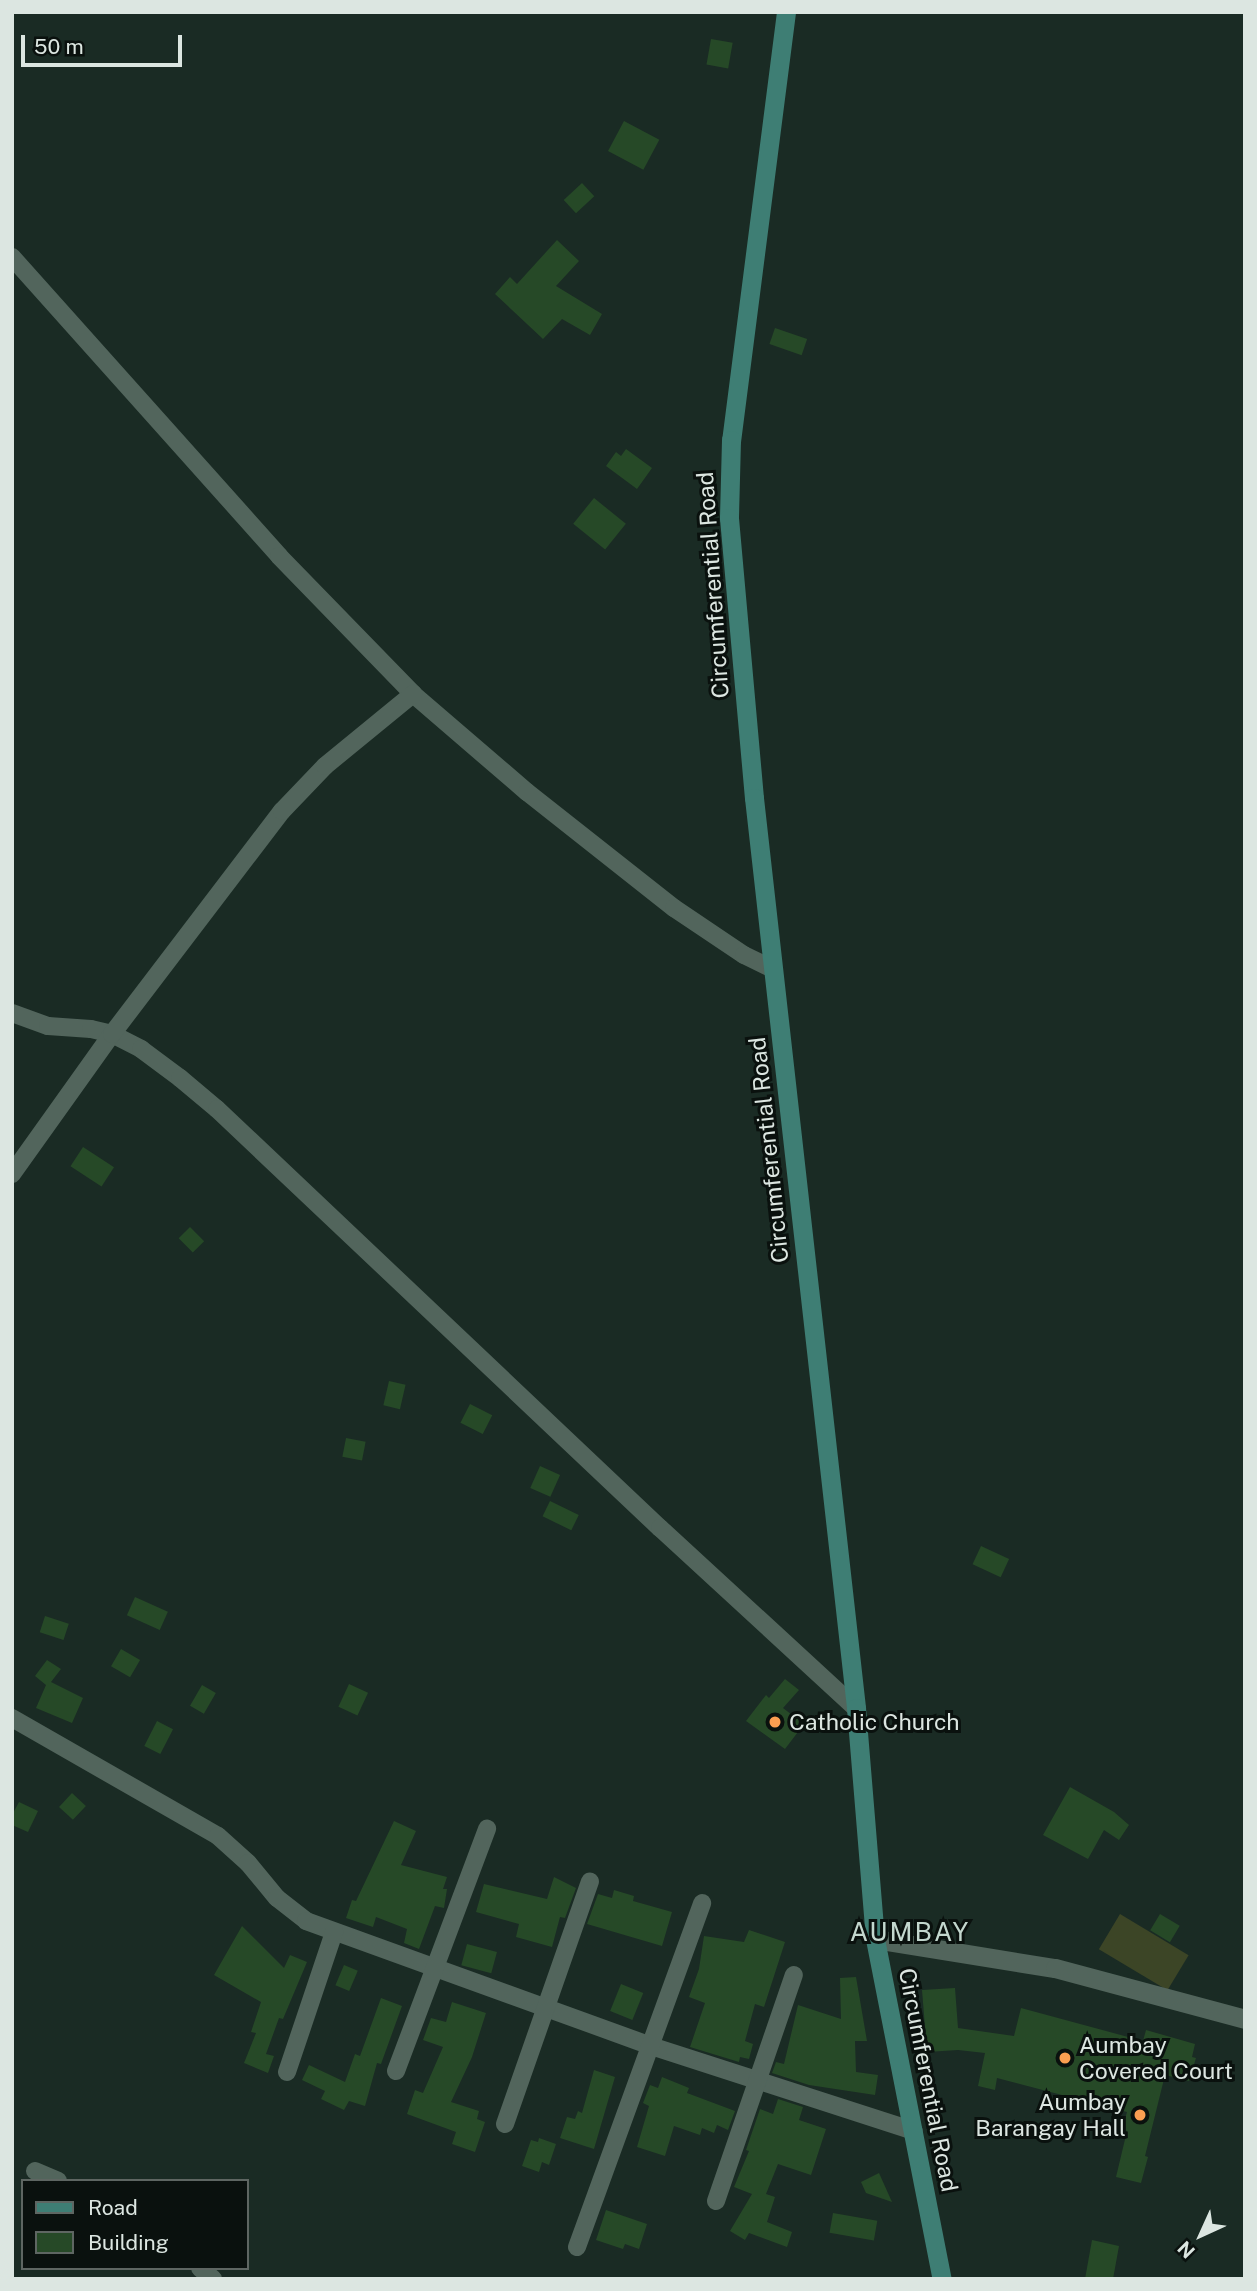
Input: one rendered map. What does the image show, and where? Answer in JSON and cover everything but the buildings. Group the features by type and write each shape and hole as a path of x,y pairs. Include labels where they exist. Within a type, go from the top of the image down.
{"main road":[{"name":"Circumferential Road","path":"786,12 730,440 727,490 752,771 856,1708 875,1939 942,2279"}],"street":[{"path":"12,257 279,556 413,694 527,792 674,908 744,955 773,969"},
{"path":"12,1174 112,1034 282,811 325,766 413,694"},
{"path":"12,1013 48,1026 91,1029 112,1034 141,1049 217,1110 670,1537 856,1708"},
{"path":"12,1718 218,1836 248,1863 290,1911 306,1921 651,2046 914,2131"},
{"path":"396,2071 487,1829"},
{"path":"505,2124 590,1881"},
{"path":"577,2247 702,1903"},
{"path":"287,2072 334,1932"},
{"path":"875,1939 1055,1968 1245,2019"},
{"path":"716,2201 794,1975"},
{"path":"34,2171 53,2179"}],"green space":[{"path":"1120,1914 1189,1955 1167,1990 1099,1949"}],"place":[{"name":"Catholic Church","path":"775,1722"},
{"name":"Aumbay Covered Court","path":"1065,2058"},
{"name":"Aumbay Barangay Hall","path":"1140,2115"}],"district":[{"name":"AUMBAY","path":"910,1932"}]}
